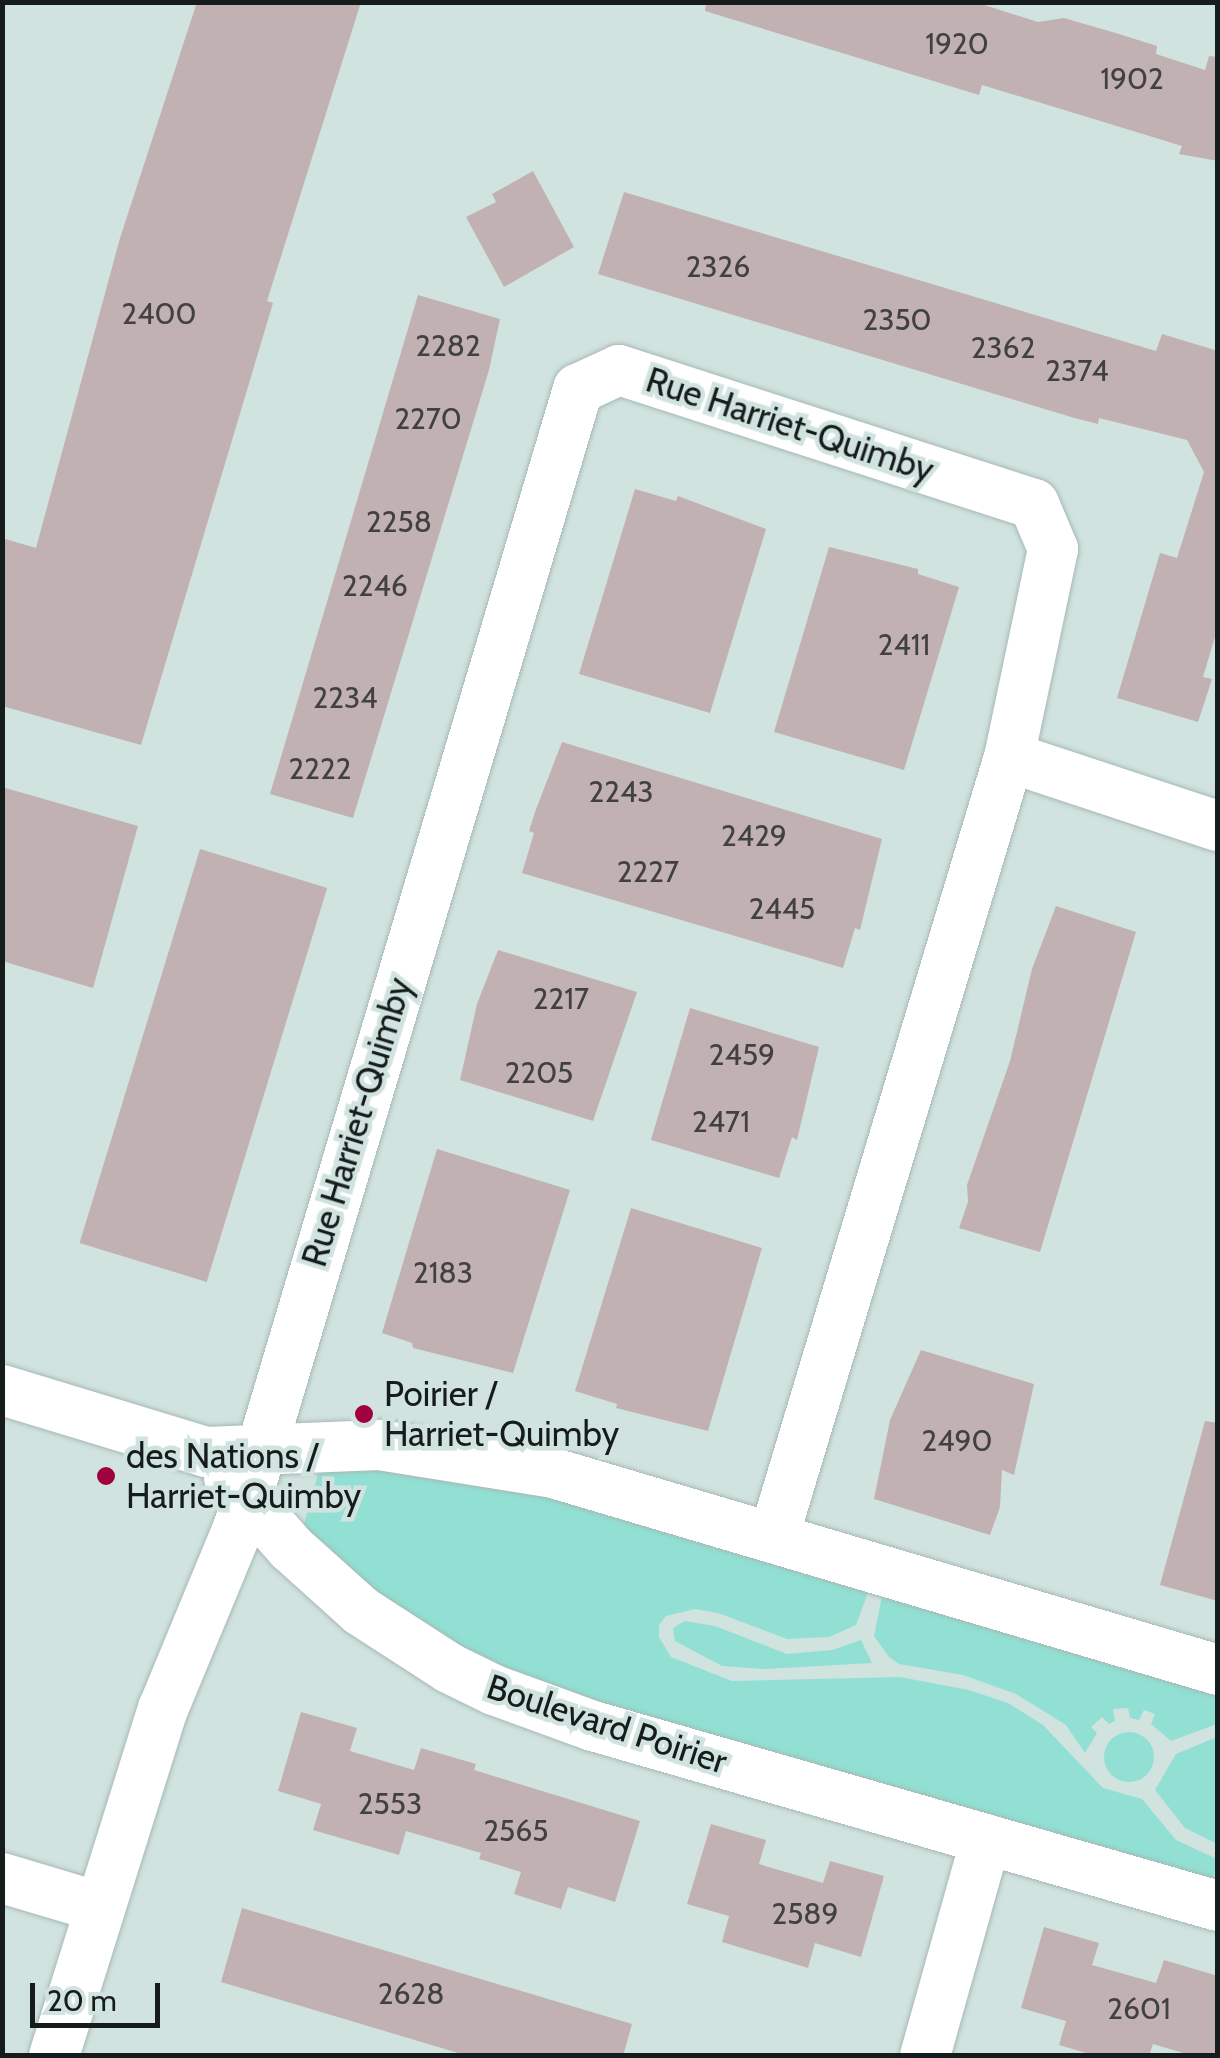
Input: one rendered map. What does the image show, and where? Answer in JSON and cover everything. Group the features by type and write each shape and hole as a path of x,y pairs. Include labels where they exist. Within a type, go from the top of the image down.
{"street":[{"name":"Rue Harriet-Quimby","path":"54,2056 164,1709 254,1474 578,389 619,370 1034,504 1054,549 1009,757 774,1536"},
{"path":"1009,757 1218,826"},
{"path":"2,1390 206,1452 254,1474 379,1445 480,1458 553,1474 774,1536 1218,1670"},
{"name":"Boulevard Poirier","path":"254,1474 313,1570 361,1611 449,1668 494,1690 593,1726 1218,1906"},
{"path":"925,2056 986,1839"},
{"path":"2,1878 99,1906"}],"green space":[{"path":"371,1465 509,1484 870,1587 856,1625 829,1637 787,1639 718,1613 695,1609 666,1616 659,1625 659,1637 671,1657 732,1681 900,1677 969,1690 1008,1703 1043,1725 1103,1788 1142,1799 1176,1840 1217,1859 1213,1882 625,1711 516,1676 473,1655 391,1606 303,1528 318,1474"},
{"path":"883,1591 1217,1688 1217,1724 1171,1741 1151,1724 1155,1714 1144,1710 1139,1720 1130,1718 1128,1708 1113,1709 1115,1721 1109,1724 1102,1717 1091,1727 1097,1733 1085,1753 1066,1725 1016,1694 963,1675 899,1664 889,1657 874,1636"},
{"path":"685,1621 715,1626 787,1654 832,1650 861,1640 872,1663 765,1669 722,1666 675,1641 673,1628"},
{"path":"1129,1732 1147,1739 1154,1757 1147,1775 1129,1782 1111,1775 1104,1757 1111,1739"},
{"path":"1218,1737 1217,1844 1185,1828 1155,1790 1176,1754"}],"building":[{"path":"197,2 361,2 267,301 273,303 141,745 2,706 2,538 36,548 120,238"},
{"path":"706,2 975,2 1038,22 1064,18 1119,34 1157,46 1156,54 1205,70 1209,56 1218,57 1218,161 1179,154 1182,146 982,85 979,95 705,11"},
{"path":"533,171 574,247 504,287 466,217 496,202 492,194"},
{"path":"624,192 1156,351 1162,334 1218,351 1218,627 1203,677 1212,679 1198,722 1117,698 1160,553 1177,558 1204,472 1187,440 1099,418 1098,424 1071,417 598,274"},
{"path":"418,295 500,319 489,370 353,818 270,794"},
{"path":"635,489 676,501 678,496 766,529 710,713 579,674"},
{"path":"829,547 918,569 918,574 959,587 904,770 774,732"},
{"path":"562,742 882,839 860,930 855,928 843,968 522,873 534,833 529,831"},
{"path":"2,787 138,826 93,988 2,961"},
{"path":"200,849 327,888 207,1282 80,1243"},
{"path":"1056,906 1136,932 1040,1252 959,1228 968,1202 967,1185 1010,1061 1032,969"},
{"path":"498,950 637,992 593,1121 460,1080 477,1004"},
{"path":"690,1008 819,1047 797,1140 792,1137 779,1178 651,1140"},
{"path":"437,1149 570,1190 513,1373 413,1348 412,1343 382,1333"},
{"path":"631,1208 762,1248 708,1431 616,1408 617,1404 575,1391"},
{"path":"921,1350 1034,1384 1014,1475 1002,1470 1000,1507 990,1535 874,1499 890,1420"},
{"path":"1205,1421 1218,1423 1218,1601 1160,1585"},
{"path":"301,1712 357,1728 350,1751 414,1770 421,1748 476,1764 474,1770 640,1821 615,1902 568,1887 561,1909 514,1894 521,1872 479,1859 481,1853 406,1831 399,1855 313,1830 321,1804 278,1791"},
{"path":"711,1824 766,1840 759,1864 823,1883 830,1861 884,1876 861,1957 815,1943 808,1968 722,1942 729,1916 687,1904"},
{"path":"242,1908 632,2024 623,2056 468,2056 221,1982"},
{"path":"1044,1927 1099,1943 1092,1965 1156,1983 1164,1960 1218,1976 1218,2056 1193,2056 1153,2044 1149,2056 1096,2056 1059,2045 1066,2021 1021,2008"}],"place":[{"name":"Poirier / Harriet-Quimby","path":"364,1414"},
{"name":"des Nations / Harriet-Quimby","path":"106,1476"}]}
